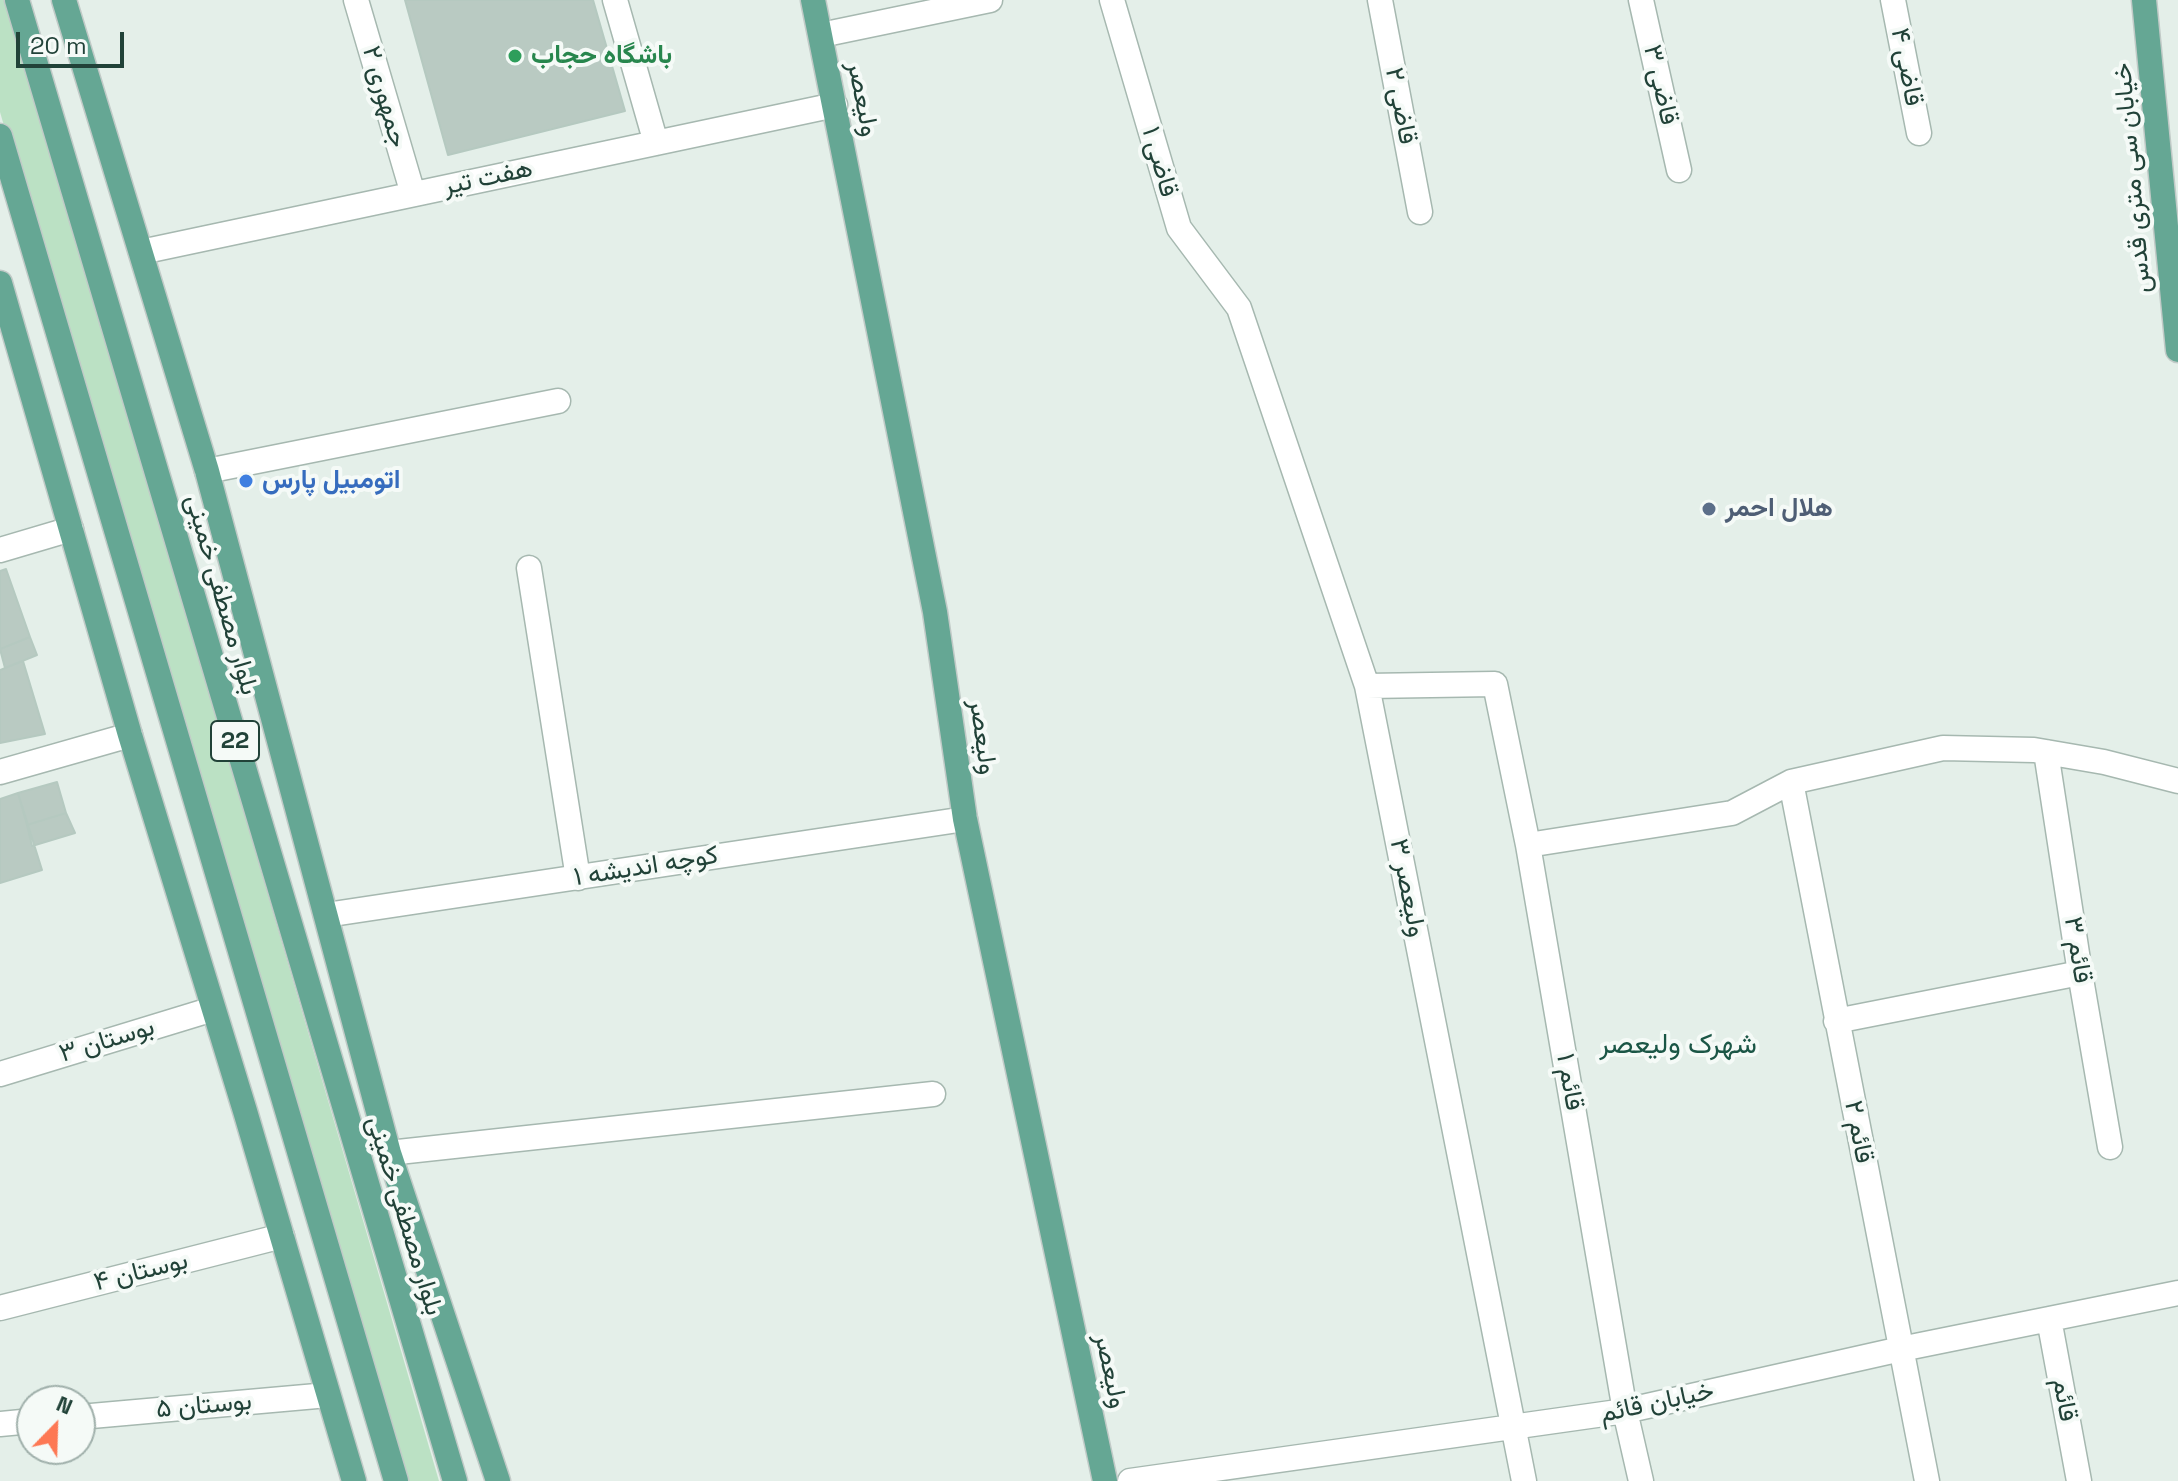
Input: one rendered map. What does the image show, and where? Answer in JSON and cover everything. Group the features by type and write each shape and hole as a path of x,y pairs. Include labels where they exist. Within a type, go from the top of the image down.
{"main road":[{"name":"بلوار مصطفی خمینی","path":"17,0 455,1481"},
{"path":"64,0 207,471 389,1153 498,1481"},
{"name":"ولیعصر","path":"813,0 935,612 965,819 1105,1481"},
{"name":"خیابان سی متری قدس","path":"2144,0 2178,350"},
{"name":"22","path":"0,136 396,1481"},
{"path":"2,299 354,1481"}],"street":[{"name":"جمهوری ۲","path":"356,0 413,194"},
{"path":"615,0 656,143"},
{"path":"821,35 990,0"},
{"name":"قاضی ۱","path":"1112,0 1179,228 1239,308"},
{"name":"قاضی ۲","path":"1380,0 1420,212"},
{"name":"قاضی ۳","path":"1641,0 1679,170"},
{"name":"قاضی ۴","path":"1893,0 1919,133"},
{"name":"هفت تیر","path":"141,252 835,105"},
{"name":"ولیعصر ۳","path":"1239,308 1367,686 1524,1481"},
{"path":"207,471 558,401"},
{"path":"0,550 71,529"},
{"path":"529,568 578,878"},
{"name":"قائم ۱","path":"1367,686 1495,684 1528,845 1625,1411 1641,1481"},
{"path":"0,772 130,735"},
{"path":"1528,845 1732,813 1791,782 1943,748 2046,752 2104,762 2178,781"},
{"name":"قائم ۳","path":"2046,752 2110,1147"},
{"name":"قائم ۲","path":"1791,782 1927,1481"},
{"name":"کوچه اندیشه ۱","path":"326,915 965,819"},
{"path":"1836,1021 2080,973"},
{"name":"بوستان ۳","path":"0,1074 213,1009"},
{"path":"389,1153 933,1094"},
{"name":"بوستان ۴","path":"0,1308 282,1236"},
{"name":"خیابان قائم","path":"1130,1481 1625,1411 1901,1349 2178,1293"},
{"name":"قائم","path":"2049,1319 2079,1481"},
{"name":"بوستان ۵","path":"96,1416 328,1395"}],"green space":[{"path":"0,0 7,0 439,1481 401,1481 0,112"}],"building":[{"name":"باشگاه حجاب","path":"405,0 593,0 625,111 448,155"},
{"path":"6,569 30,637 0,649 0,571"},
{"path":"30,637 37,655 5,668 0,649"},
{"path":"23,661 45,734 0,743 0,670"},
{"path":"57,782 66,813 27,825 18,793"},
{"path":"18,793 42,870 0,883 0,799"},
{"path":"66,813 75,833 32,846 27,825"}],"place":[{"name":"باشگاه حجاب","path":"515,56"},
{"name":"اتومبیل پارس","path":"246,481"},
{"name":"هلال احمر","path":"1709,509"}],"district":[{"name":"شهرک ولیعصر","path":"1678,1045"}]}
